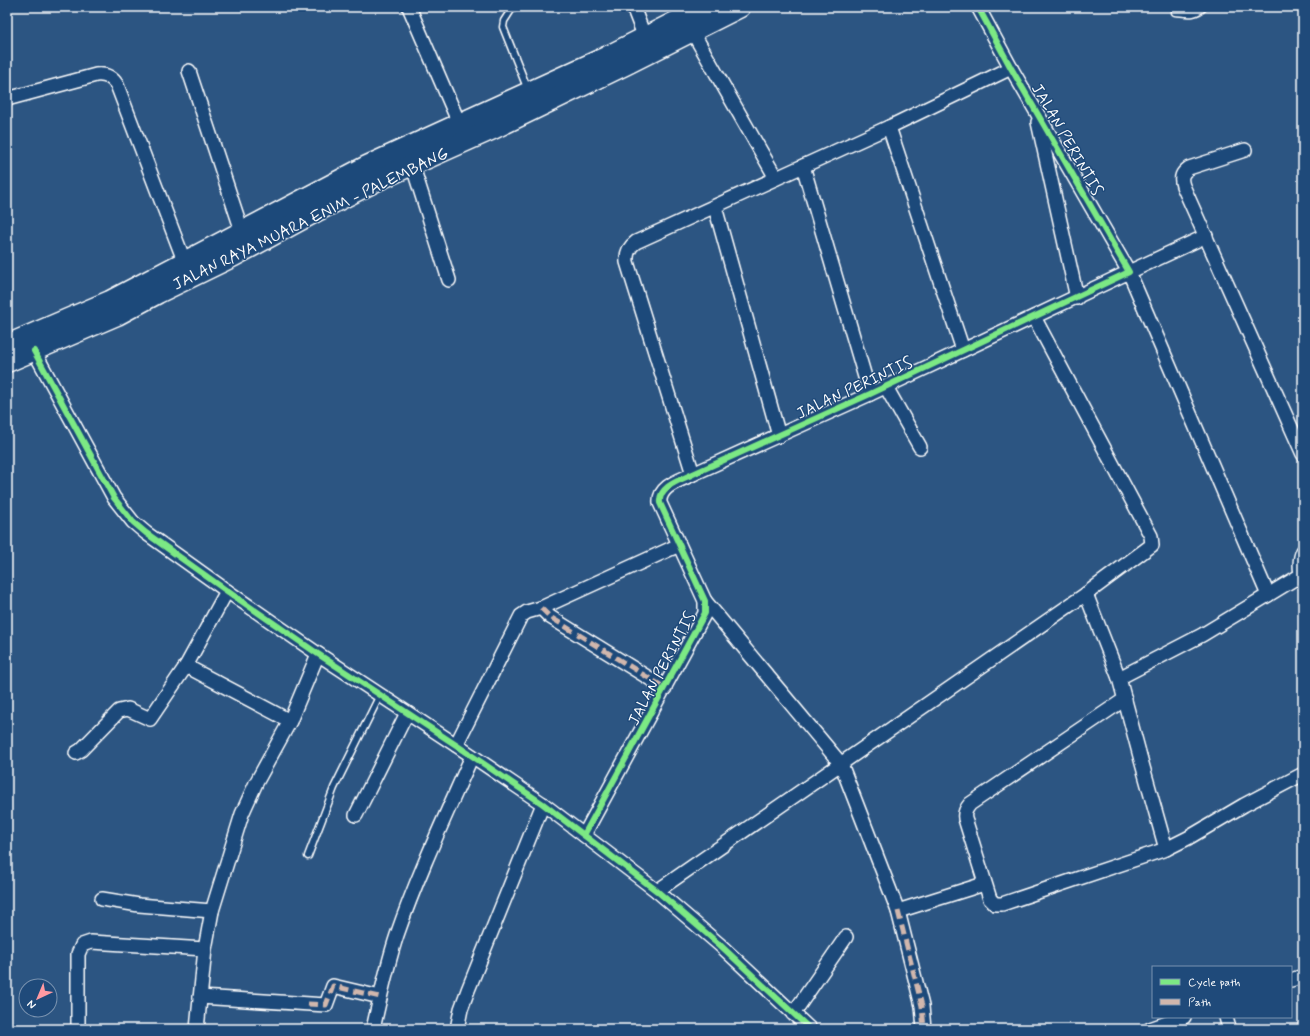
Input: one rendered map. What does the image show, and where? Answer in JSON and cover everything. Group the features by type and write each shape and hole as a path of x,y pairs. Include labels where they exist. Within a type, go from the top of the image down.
{"main road":[{"name":"JALAN RAYA MUARA ENIM - PALEMBANG","path":"7,362 117,315 234,256 319,210 412,164 528,92 645,38 705,7"},
{"name":"JALAN RAYA MUARA ENIM - PALEMBANG","path":"7,345 110,301 185,263 242,231 367,166 463,132 625,66 740,7"}],"street":[{"path":"410,7 463,132"},
{"path":"633,7 645,38"},
{"name":"JALAN PERINTIS","path":"584,835 702,620 706,607 705,601 660,503 662,492 666,488 692,474 886,387 1130,272 1011,68 978,7"},
{"path":"692,31 776,178"},
{"path":"692,474 627,258 630,247 636,242 715,207 1011,68"},
{"path":"189,71 242,231"},
{"path":"7,99 96,75 104,75 111,78 117,85 185,263"},
{"path":"1035,108 1077,298"},
{"path":"889,126 963,350"},
{"path":"1245,150 1189,168 1183,172 1181,179 1303,454"},
{"path":"412,164 449,280"},
{"path":"803,166 870,394"},
{"path":"715,207 779,436"},
{"path":"1206,236 1130,272 1268,595"},
{"path":"658,891 1086,594 1152,545 1151,536 1034,317"},
{"path":"34,351 114,498 124,512 146,533 318,654 456,744 543,804 658,891 810,1029"},
{"path":"886,387 920,447"},
{"path":"456,744 519,619 528,612 541,608 679,545"},
{"path":"1120,678 1202,635 1268,595 1302,579 1300,563 1303,551"},
{"path":"76,753 86,746 120,711 128,709 150,719 186,666 227,591"},
{"path":"1086,594 1120,678 1166,849"},
{"path":"705,601 841,764 898,911 922,1006 924,1029"},
{"path":"541,608 550,618 665,688"},
{"path":"197,1029 205,948 212,911 242,814 256,783 290,721 318,654"},
{"path":"186,666 290,721"},
{"path":"1125,699 968,807 964,818 984,884 991,901 997,904 1002,904 1166,849 1303,774"},
{"path":"356,815 407,712"},
{"path":"373,1029 380,997 398,934 414,891 472,756"},
{"path":"457,1029 468,990 543,804"},
{"path":"898,911 984,884"},
{"path":"102,899 139,905 212,911"},
{"path":"793,1014 846,937"},
{"path":"78,1029 78,954 82,945 91,942 205,948"},
{"path":"1292,980 1303,976"},
{"path":"200,997 326,1005 333,986 380,997"},
{"path":"1150,1029 1181,1018"},
{"path":"1226,1018 1229,1029"}],"lane":[{"path":"513,7 504,21 503,27 528,92"},
{"path":"1175,12 1199,12 1204,7"},
{"path":"308,856 334,788 380,695"}],"marked path":[{"path":"541,608 550,617 665,688"},
{"path":"898,911 922,1006 924,1029"},
{"path":"308,1004 326,1005 333,986 380,997"}],"cycle path":[{"path":"584,835 705,613 705,601 660,503 660,497 666,488 677,481 870,394 1129,272 1011,68 978,7"},
{"path":"34,351 114,498 133,522 227,591 318,654 543,804 657,891 720,945 810,1029"}]}
